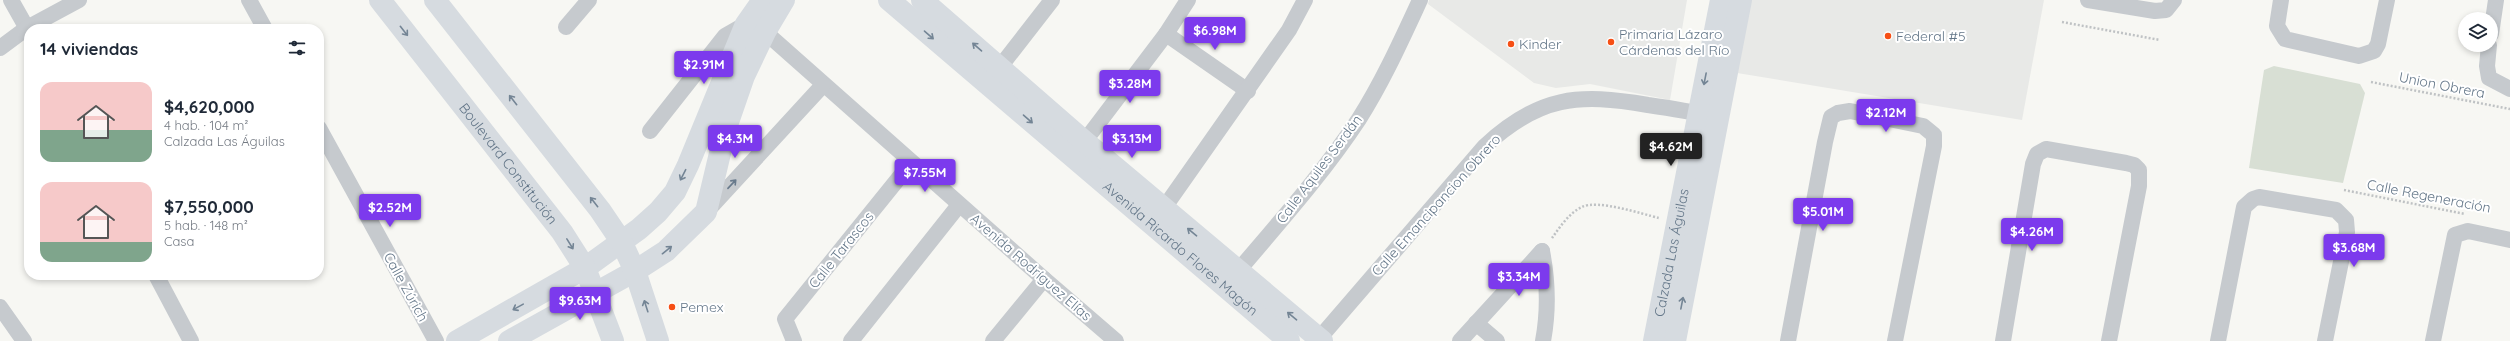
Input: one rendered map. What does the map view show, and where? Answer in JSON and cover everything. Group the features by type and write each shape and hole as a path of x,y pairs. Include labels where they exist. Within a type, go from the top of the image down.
{"street":[{"path":"11,0 25,24"},
{"path":"38,24 79,0"},
{"path":"249,0 262,24"},
{"name":"Boulevard Constitución","path":"380,0 562,232 585,268 596,293 613,341"},
{"path":"435,0 600,210 621,241 635,271 658,341"},
{"path":"566,27 589,0"},
{"path":"706,212 726,128 744,76 763,0"},
{"path":"456,341 585,268 639,229 675,192 755,28 784,0"},
{"name":"Avenida Ricardo Flores Magón","path":"889,0 911,19 1078,149 1232,279 1319,340"},
{"path":"1000,67 1052,0"},
{"path":"1078,149 1166,34 1188,0"},
{"path":"1164,208 1248,91 1289,30 1305,0"},
{"name":"Calle Aquiles Serdán","path":"1232,279 1320,172 1358,119 1395,55 1420,0"},
{"name":"Calzada Las Águilas","path":"1675,341 1708,116 1721,0"},
{"name":"Calzada Las Águilas","path":"1654,341 1677,222 1741,0"},
{"path":"2088,0 2161,11 2171,6 2174,0"},
{"path":"2281,0 2277,26 2279,32 2285,39 2358,56 2374,50 2378,44 2387,0"},
{"path":"2494,12 2496,0"},
{"path":"911,19 925,1"},
{"name":"Avenida Ricardo Flores Magón","path":"925,1 1000,67 1078,149 1164,208 1289,341"},
{"path":"650,131 726,36 755,28"},
{"name":"Avenida Rodríguez Elías","path":"755,28 824,85 959,205 1116,341"},
{"path":"0,48 24,33"},
{"path":"1166,34 1248,91"},
{"path":"2488,52 2486,66 2489,78 2510,89"},
{"path":"509,341 635,271 666,251 706,212 824,85"},
{"name":"Calle Emancipancion Obrero","path":"1319,340 1485,146 1501,131 1530,112 1557,103 1587,97 1614,99 1708,116"},
{"path":"1788,341 1830,124 1834,114 1850,111 1923,126 1934,135 1934,146 1896,341"},
{"name":"Calle Zúrich","path":"324,137 436,341"},
{"path":"2003,341 2034,159 2037,154 2046,149 2134,165 2141,175 2109,341"},
{"name":"Calle Tarascos","path":"794,341 785,318 912,163"},
{"path":"2218,341 2244,207 2253,199 2259,197 2336,210 2342,214 2348,226 2325,341"},
{"path":"851,341 959,205"},
{"path":"2433,341 2453,238 2458,233 2468,232 2510,240"},
{"path":"1460,341 1542,251"},
{"path":"1542,251 1548,282 1548,313 1544,341"},
{"path":"993,341 1044,279"},
{"path":"159,280 191,341"},
{"path":"0,307 24,341"},
{"path":"1476,324 1497,341"}],"path":[{"path":"2062,22 2160,40"},
{"name":"Union Obrera","path":"2371,82 2510,109"},
{"name":"Calle Regeneración","path":"2344,190 2472,215"},
{"path":"1542,251 1570,215 1583,206 1594,204 1677,222"}],"shaded area":[{"name":"Primaria Lázaro Cárdenas del Río","path":"1429,0 1687,0 1670,100 1590,84 1556,88 1534,83 1428,4"},
{"name":"Federal #5","path":"1745,0 2044,0 2022,120 1731,72"},
{"path":"2274,66 2360,84 2365,93 2343,183 2249,168 2264,70"}],"place":[{"name":"Federal #5","path":"1888,36"},
{"name":"Primaria Lázaro Cárdenas del Río","path":"1611,42"},
{"name":"Kinder","path":"1511,44"},
{"name":"Pemex","path":"672,307"}]}
